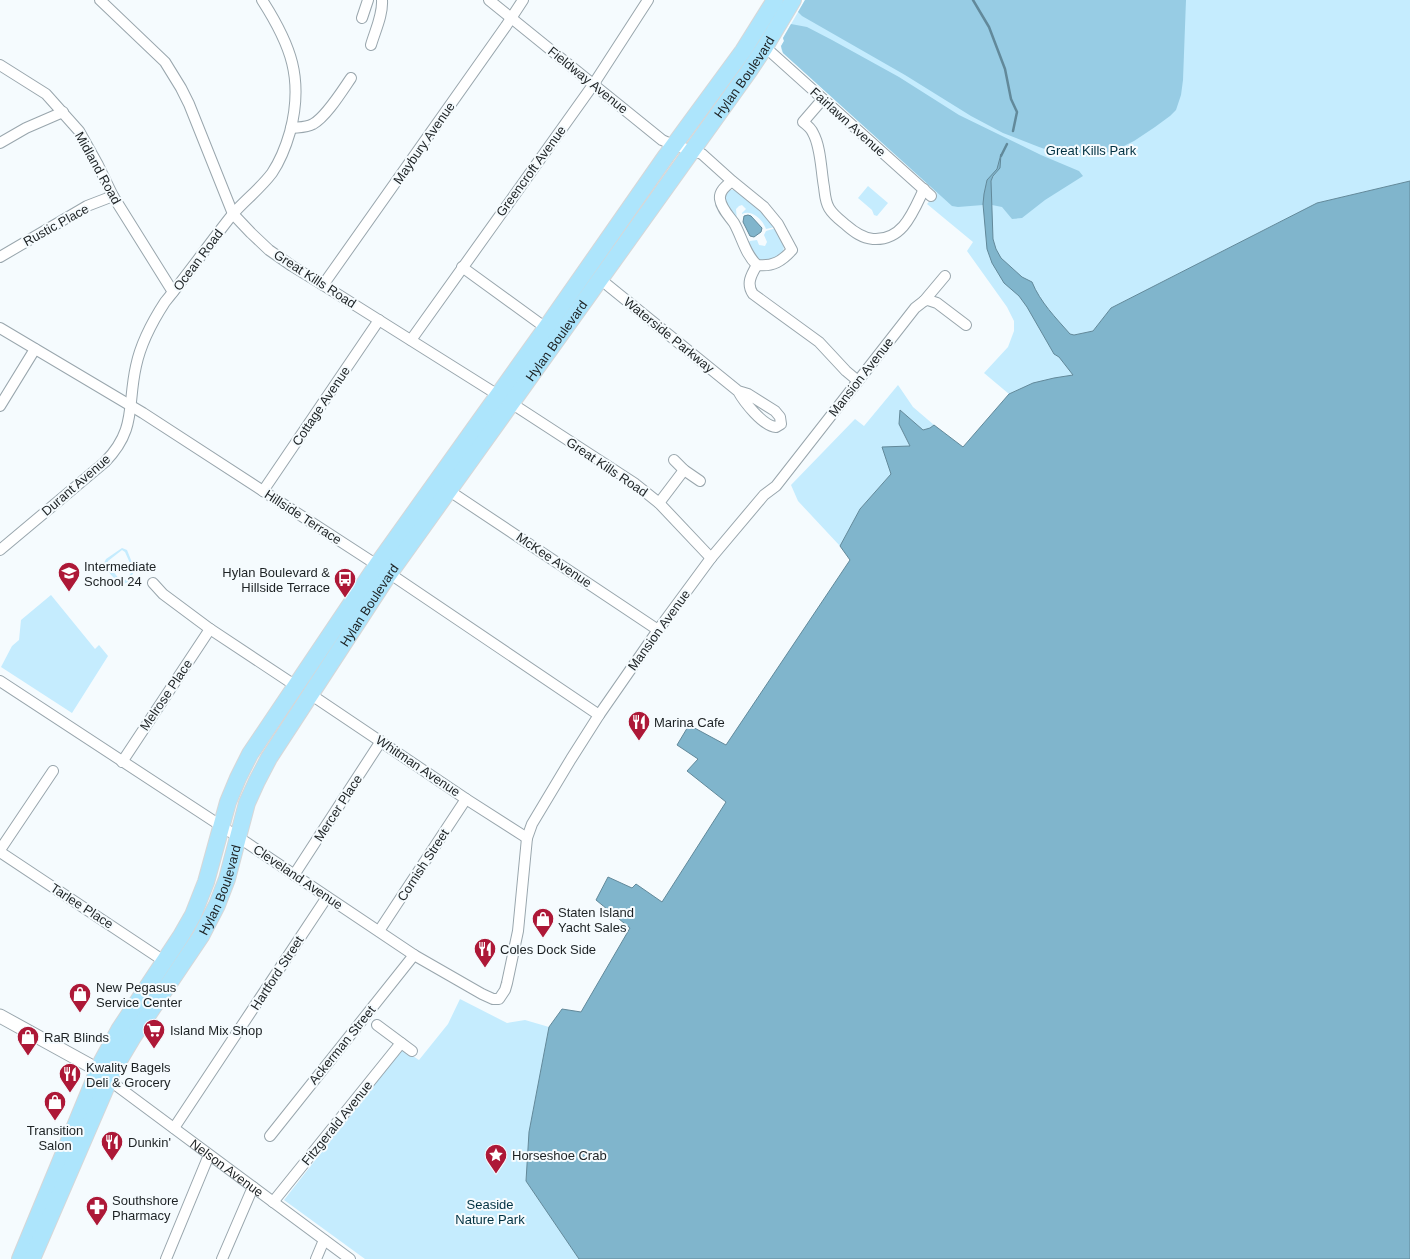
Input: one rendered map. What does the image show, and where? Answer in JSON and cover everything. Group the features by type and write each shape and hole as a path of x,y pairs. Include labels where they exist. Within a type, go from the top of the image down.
{"main road":[{"name":"Hylan Boulevard","path":"20,1259 103,1076 125,1049 189,954 217,905 227,879 244,813 257,781 383,569 448,490 546,328 744,51 775,0"},
{"name":"Hylan Boulevard","path":"32,1259 103,1076 108,1049 187,926 199,902 208,876 232,790 243,766 266,729 296,686 383,569 504,399 600,280 693,151 765,47 793,0"}],"street":[{"name":"Great Kills Road","path":"100,0 165,62 181,88 197,122 220,185 233,214 269,250 634,483 659,503 711,558"},
{"name":"Ocean Road","path":"132,406 136,365 142,346 156,316 233,214 272,173 281,156 291,128 296,104 295,75 286,44 278,24 262,0"},
{"path":"362,18 368,0"},
{"path":"371,45 379,20 382,0"},
{"name":"Fieldway Avenue","path":"489,0 662,140 675,146 702,154 764,207 778,224 792,250 785,258 777,263 765,266 757,265"},
{"name":"Maybury Avenue","path":"323,284 512,19 523,0"},
{"name":"Greencroft Avenue","path":"411,340 593,85 648,0"},
{"name":"Fairlawn Avenue","path":"765,47 822,100 927,192 909,220 897,232 877,239 862,236 853,232 828,207 825,197 817,143 812,132 803,122 822,100"},
{"name":"Midland Road","path":"0,66 46,94 79,131 113,196 173,292"},
{"path":"291,128 306,127 313,124 324,114 351,78"},
{"path":"0,143 26,128 63,112"},
{"path":"732,181 721,192 720,200 750,257 757,265 749,282 753,294 814,338 846,371 858,381"},
{"name":"Rustic Place","path":"0,257 88,206 113,196"},
{"path":"462,267 546,328"},
{"name":"Mansion Avenue","path":"499,999 507,984 518,931 527,838 532,824 544,803 599,715 658,630 711,558 764,495 776,486 916,308 924,301 945,276"},
{"name":"Waterside Parkway","path":"600,280 738,391"},
{"path":"924,301 928,300 937,303 966,325"},
{"name":"Cottage Avenue","path":"263,491 379,320"},
{"name":"Hillside Terrace","path":"0,328 132,406 383,569 599,715"},
{"path":"0,406 35,349"},
{"name":"Durant Avenue","path":"0,550 111,456 126,432 132,406"},
{"path":"674,460 684,470 700,481"},
{"path":"659,503 684,470"},
{"name":"McKee Avenue","path":"448,490 658,630"},
{"path":"153,583 163,594 210,629 296,686"},
{"name":"Melrose Place","path":"122,762 210,629"},
{"name":"Cleveland Avenue","path":"0,682 238,837 414,955 482,994 493,999 499,999"},
{"name":"Whitman Avenue","path":"310,694 382,741 466,799 527,838"},
{"name":"Mercer Place","path":"294,875 382,741"},
{"path":"0,851 53,771"},
{"name":"Cornish Street","path":"379,931 466,799"},
{"name":"Tarlee Place","path":"0,851 164,961"},
{"name":"Hartford Street","path":"174,1128 327,897"},
{"name":"Ackerman Street","path":"270,1136 414,955"},
{"name":"Nelson Avenue","path":"0,1016 76,1058 103,1076 350,1259"},
{"path":"376,1024 412,1051"},
{"name":"Fitzgerald Avenue","path":"273,1202 401,1043"},
{"path":"166,1259 209,1155"},
{"path":"222,1259 253,1187"},
{"path":"316,1259 324,1240"}],"green space":[{"name":"Great Kills Park","path":"805,0 1410,0 1410,181 1317,203 1111,308 1093,331 1074,335 1073,375 1040,382 1009,394 984,373 1008,347 1014,331 1014,321 1007,307 967,251 973,242 927,204 937,193 783,53 781,47 784,41 783,38"},
{"path":"805,0 1186,0 1183,80 1181,95 1176,110 1170,116 1134,141 1122,147 1106,153 1092,155 1074,156 1056,153 1003,133 971,116 905,75 802,16 798,12"},
{"path":"791,24 807,27 832,40 899,77 959,115 1041,155 1079,171 1083,176 1045,200 1022,218 1012,219 1002,207 992,205 991,183 999,166 987,180 983,205 952,206 783,53 781,46 784,41 783,38"},
{"path":"868,186 888,203 877,216 874,215 872,210 858,198"},
{"path":"730,190 740,192 765,214 775,227 766,229 757,216 750,213 742,214 746,209 742,205 736,209 737,221 725,203 726,195"},
{"path":"776,228 784,247 782,254 776,258 760,260 754,256 748,243 750,241 757,240 759,245 765,246 767,242 764,235 766,231"},
{"path":"898,385 913,407 934,425 923,430 900,410 899,424 910,446 891,474 860,509 840,546 798,501 791,485 855,419 864,426"},
{"path":"122,548 127,550 135,570 128,582 123,584 114,578 105,566 104,563 106,559","holes":["122,550 125,552 133,570 127,579 123,581 120,580 107,564 108,561"]},
{"path":"51,595 95,649 99,645 108,656 72,713 1,667 12,646 19,640 21,620"},
{"name":"Seaside Nature Park","path":"460,999 507,1023 525,1020 549,1027 529,1132 526,1181 579,1259 365,1259 284,1200 402,1049 419,1060 448,1024"}],"shaded area":[{"path":"1001,154 1000,168 993,176 991,181 993,239 996,249 1001,258 1022,277 1032,282 1039,296 1049,310 1070,334 1074,335 1093,331 1111,308 1317,203 1410,181 1410,1259 579,1259 526,1181 529,1132 549,1027 562,1009 581,1012 630,928 596,900 608,877 632,888 636,884 662,902 726,802 687,771 698,759 677,745 689,725 726,745 850,560 840,546 860,509 891,474 882,447 910,446 899,424 900,410 923,430 934,425 963,447 1009,394 1033,383 1073,375 1059,357 1054,354 1019,296 1004,283 992,263 987,249 983,204 984,194 987,180 997,169"},
{"path":"744,216 751,216 762,228 761,232 754,237 750,236 743,222"}],"waterway":[{"path":"973,0 989,27 1005,69 1011,99 1017,112 1013,131"},
{"path":"1001,156 1007,144"}],"place":[{"name":"Intermediate School 24","path":"69,592"},
{"name":"Hylan Boulevard & Hillside Terrace","path":"345,598"},
{"name":"Marina Cafe","path":"639,742"},
{"name":"Staten Island Yacht Sales","path":"543,938"},
{"name":"Coles Dock Side","path":"485,968"},
{"name":"New Pegasus Service Center","path":"80,1014"},
{"name":"Island Mix Shop","path":"154,1050"},
{"name":"RaR Blinds","path":"28,1056"},
{"name":"Kwality Bagels Deli & Grocery","path":"70,1094"},
{"name":"Transition Salon","path":"55,1122"},
{"name":"Dunkin'","path":"112,1162"},
{"name":"Horseshoe Crab","path":"496,1174"},
{"name":"Southshore Pharmacy","path":"97,1226"}]}
